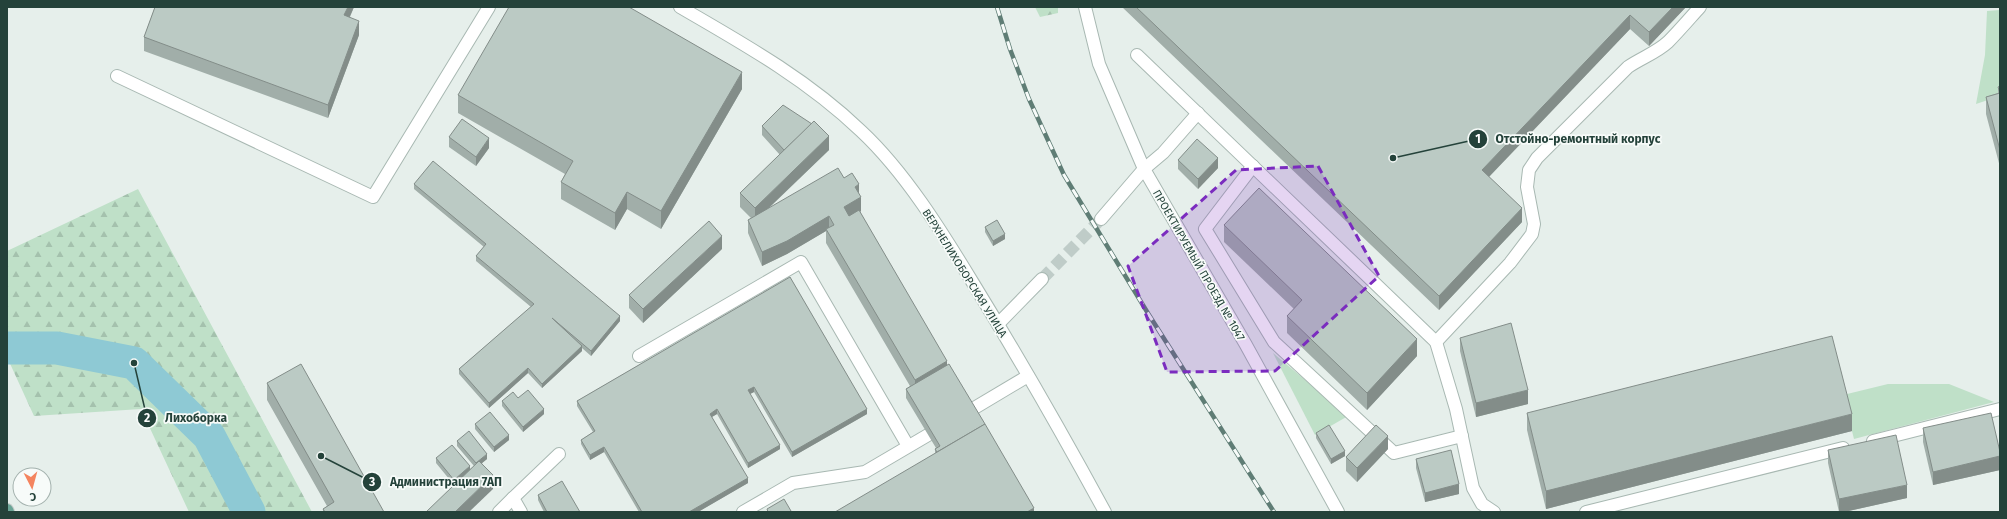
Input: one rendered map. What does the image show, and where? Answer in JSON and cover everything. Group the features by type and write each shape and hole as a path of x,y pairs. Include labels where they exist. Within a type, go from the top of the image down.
{"street":[{"path":"117,76 373,197 489,7"},
{"name":"ВЕРХНЕЛИХОБОРСКАЯ УЛИЦА","path":"680,7 753,49 809,87 862,132 896,170 947,241 998,324 1104,512"},
{"name":"ПРОЕКТИРУЕМЫЙ ПРОЕЗД № 1047","path":"1085,7 1099,64 1144,169 1246,345 1338,512"},
{"path":"1436,342 1510,263 1532,234 1534,224 1527,186 1529,170 1537,158 1628,67 1650,55 1668,42 1700,7"},
{"path":"1137,55 1436,342 1456,410 1473,488 1482,504 1494,512"},
{"path":"1101,219 1144,169 1162,153 1198,113"},
{"path":"1253,166 1205,229 1274,342 1394,453 1462,436"},
{"path":"639,356 801,262 908,446"},
{"path":"998,324 1042,279"},
{"path":"970,410 1028,376"},
{"path":"1586,512 2000,409"},
{"path":"743,512 793,483 865,472 928,435"},
{"path":"499,512 559,454"},
{"path":"513,498 521,512"}],"highlighted area":[{"path":"1318,166 1379,276 1275,371 1167,372 1128,266 1236,170"}],"green space":[{"path":"1035,7 1058,7 1058,13 1040,17"},
{"path":"2000,10 2000,96 1976,104 1985,55 1987,11"},
{"path":"138,189 312,512 189,512 141,409 34,416 7,357 7,251"},
{"path":"1273,353 1348,416 1315,435"},
{"path":"1888,384 1949,384 1994,402 1854,439 1843,395"}],"building":[{"path":"155,7 348,7 344,15 359,21 328,105 144,37"},
{"path":"509,7 629,7 742,72 661,211 627,192 615,213 561,182 573,161 458,95"},
{"path":"1136,7 1673,7 1649,32 1630,15 1482,170 1522,208 1439,296"},
{"path":"2000,93 2000,150 1986,97"},
{"path":"783,105 812,124 784,150 762,126"},
{"path":"462,119 489,138 476,157 449,137"},
{"path":"814,121 829,136 755,208 740,193"},
{"path":"1197,139 1218,158 1198,179 1178,160"},
{"path":"433,161 620,316 591,351 552,318 582,346 542,384 528,368 489,403 459,369 534,304 476,256 486,244 414,184"},
{"path":"838,168 844,178 852,173 859,184 855,187 861,197 844,207 849,216 859,210 947,361 915,380 826,229 834,225 829,216 787,241 762,252 748,220"},
{"path":"1259,188 1417,339 1367,393 1287,316 1302,300 1224,225"},
{"path":"997,220 1005,234 993,241 985,227"},
{"path":"709,221 722,236 643,309 629,295"},
{"path":"790,277 867,409 792,452 754,387 748,390 780,445 748,463 717,409 710,414 748,478 689,512 642,512 604,447 590,455 581,440 595,431 577,401"},
{"path":"1511,323 1528,390 1476,403 1460,338"},
{"path":"1832,336 1852,414 1546,491 1527,413"},
{"path":"301,364 384,512 325,512 323,509 334,502 267,383"},
{"path":"949,364 985,424 937,452 935,449 940,446 906,389"},
{"path":"528,390 544,409 523,427 502,401 513,392 518,398"},
{"path":"490,412 509,435 494,447 475,424"},
{"path":"1991,413 2000,456 1933,472 1923,428"},
{"path":"985,424 1034,508 1027,512 835,512"},
{"path":"1329,425 1345,451 1331,459 1316,433"},
{"path":"1376,425 1388,436 1357,468 1346,457"},
{"path":"469,431 487,454 476,463 457,441"},
{"path":"1896,435 1907,485 1839,499 1828,450"},
{"path":"452,445 470,466 454,480 436,458"},
{"path":"1451,450 1459,484 1425,493 1416,459"},
{"path":"479,461 493,475 455,512 426,512"},
{"path":"562,481 580,512 547,512 538,495"},
{"path":"784,499 791,511 768,512 767,509"}],"waterway":[{"path":"7,348 57,348 134,363 209,436 249,512"}],"tunnel":[{"path":"1042,279 1101,219"}],"railway":[{"path":"997,7 1010,49 1029,99 1064,175 1149,315 1274,512"}],"place":[{"name":"Отстойно-ремонтный корпус","path":"1393,158"},
{"name":"Лихоборка","path":"134,363"},
{"name":"Администрация 7АП","path":"321,456"}]}
